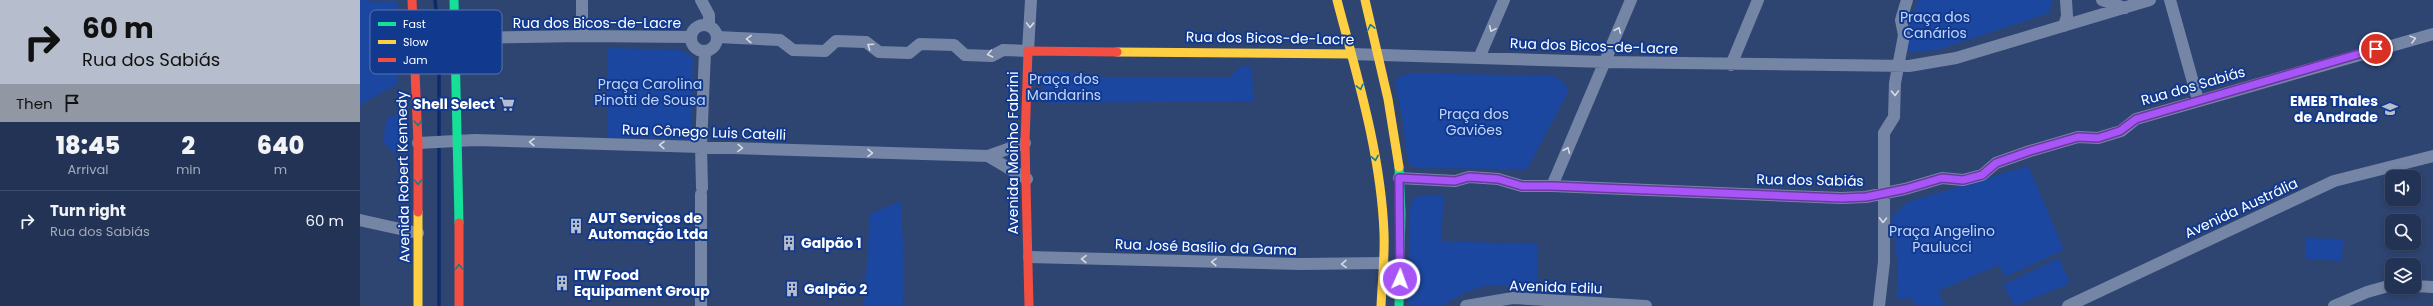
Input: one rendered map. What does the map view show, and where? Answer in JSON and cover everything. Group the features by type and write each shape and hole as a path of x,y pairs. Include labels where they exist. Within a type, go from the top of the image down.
{"street":[{"name":"Avenida Robert Kennedy","path":"412,0 413,10"},
{"path":"454,0 455,10"},
{"path":"582,0 582,36"},
{"path":"701,0 708,15 708,26"},
{"name":"Avenida Moinho Fabrini","path":"1029,306 1029,257 1025,143 1031,0"},
{"path":"1337,0 1368,120 1380,186 1383,221 1381,306"},
{"path":"1365,0 1392,120 1399,178 1401,233 1399,305"},
{"path":"1479,58 1504,0"},
{"path":"1552,186 1631,0"},
{"path":"1731,65 1758,0"},
{"path":"1879,306 1884,262 1884,133 1894,117 1895,82 1904,35 1901,20 1907,0"},
{"path":"2064,26 2067,16 2066,0"},
{"path":"2102,0 2125,8"},
{"name":"Rua dos Bicos-de-Lacre","path":"1028,51 1378,54 1605,62 1898,67 1930,64 1956,58 2150,0"},
{"path":"2170,0 2198,100"},
{"path":"708,26 715,30 718,38 713,49 705,52 693,46 691,37 697,27 708,26"},
{"name":"Rua dos Sabiás","path":"1399,178 1455,181 1469,177 1498,179 1522,186 1841,198 1866,197 1884,192 1905,189 1942,178 1963,180 1982,175 1996,163 2078,137 2098,138 2120,131 2136,119 2198,100 2433,34"},
{"name":"Rua dos Bicos-de-Lacre","path":"502,37 691,37"},
{"path":"718,38 780,40 793,50 824,51 836,42 866,42 879,52 908,53 920,44 954,45 965,55 992,56 1003,50 1028,51"},
{"path":"701,306 701,146 705,52"},
{"name":"Avenida Robert Kennedy","path":"418,74 424,143 418,233 418,306"},
{"path":"456,74 459,306"},
{"path":"1368,120 1380,113 1392,120"},
{"name":"Rua Cônego Luis Catelli","path":"424,143 456,141 701,146 988,156 1025,143"},
{"name":"Rua Cônego Luis Catelli","path":"988,156 1027,179"},
{"name":"Avenida Austrália","path":"2068,306 2334,181 2433,156"},
{"path":"360,220 418,233"},
{"name":"Rua José Basílio da Gama","path":"1029,257 1301,264 1383,263"},
{"path":"2421,286 2433,287"},
{"path":"2334,306 2367,292 2385,287"},
{"name":"Avenida Edilu","path":"1466,306 1511,302 1646,306"}],"green space":[{"path":"360,0 369,0 369,2 397,1 397,10 370,10 370,74 397,74 397,84 360,105"},
{"name":"Praça dos Canários","path":"1918,0 2052,1 2049,13 1937,50 1901,52"},
{"name":"Praça Carolina Pinotti de Sousa","path":"608,48 681,50 693,57 691,139 607,137"},
{"name":"Praça dos Mandarins","path":"1241,66 1252,67 1253,101 1049,103 1042,92 1045,72 1055,71 1073,73 1082,77 1230,77"},
{"name":"Praça dos Gaviões","path":"1412,73 1554,76 1563,82 1569,90 1527,169 1415,168 1408,162 1403,122 1395,81 1401,76"},
{"path":"398,115 400,152 394,153 384,143 385,123 390,116"},
{"name":"Praça Angelino Paulucci","path":"2028,166 2064,250 2005,277 1999,265 1938,291 1945,306 1918,306 1910,298 1897,300 1898,267 1892,217 1908,202"},
{"path":"1419,195 1444,196 1441,241 1538,244 1537,285 1488,285 1463,293 1442,306 1410,306 1408,302 1410,211 1412,200"},
{"path":"901,201 904,269 903,306 864,306 870,214"},
{"path":"2306,238 2343,239 2342,261 2305,259"},
{"path":"2059,258 2070,283 2015,306 2003,285"}],"waterway":[{"path":"435,0 436,10"},
{"path":"439,74 439,306"}],"traffic: fast":[{"path":"454,0 454,10"},
{"path":"456,74 459,223"},
{"path":"1399,167 1401,213 1399,306"}],"traffic: slow":[{"path":"1337,0 1367,115 1378,174 1384,233 1381,306"},
{"path":"1365,0 1388,99 1399,167"},
{"path":"1117,52 1351,54"},
{"path":"418,212 418,306"}],"traffic: jam":[{"path":"412,0 412,10"},
{"path":"1029,306 1025,143 1028,51 1117,52"},
{"path":"415,74 418,143 418,212"},
{"path":"459,223 459,306"}],"place":[{"name":"Shell Select","path":"507,104"},
{"name":"EMEB Thales de Andrade","path":"2390,109"},
{"name":"AUT Serviços de Automação Ltda","path":"576,226"},
{"name":"Galpão 1","path":"789,243"},
{"name":"ITW Food Equipament Group","path":"562,283"},
{"name":"Galpão 2","path":"792,289"}],"route":[{"path":"1400,279 1401,199 1399,178 1455,181 1469,177 1498,179 1522,186 1702,191 1841,198 1866,197 1884,192 1905,189 1942,178 1963,180 1982,175 1996,163 2030,151 2078,137 2098,138 2120,131 2136,119 2376,49"}]}
